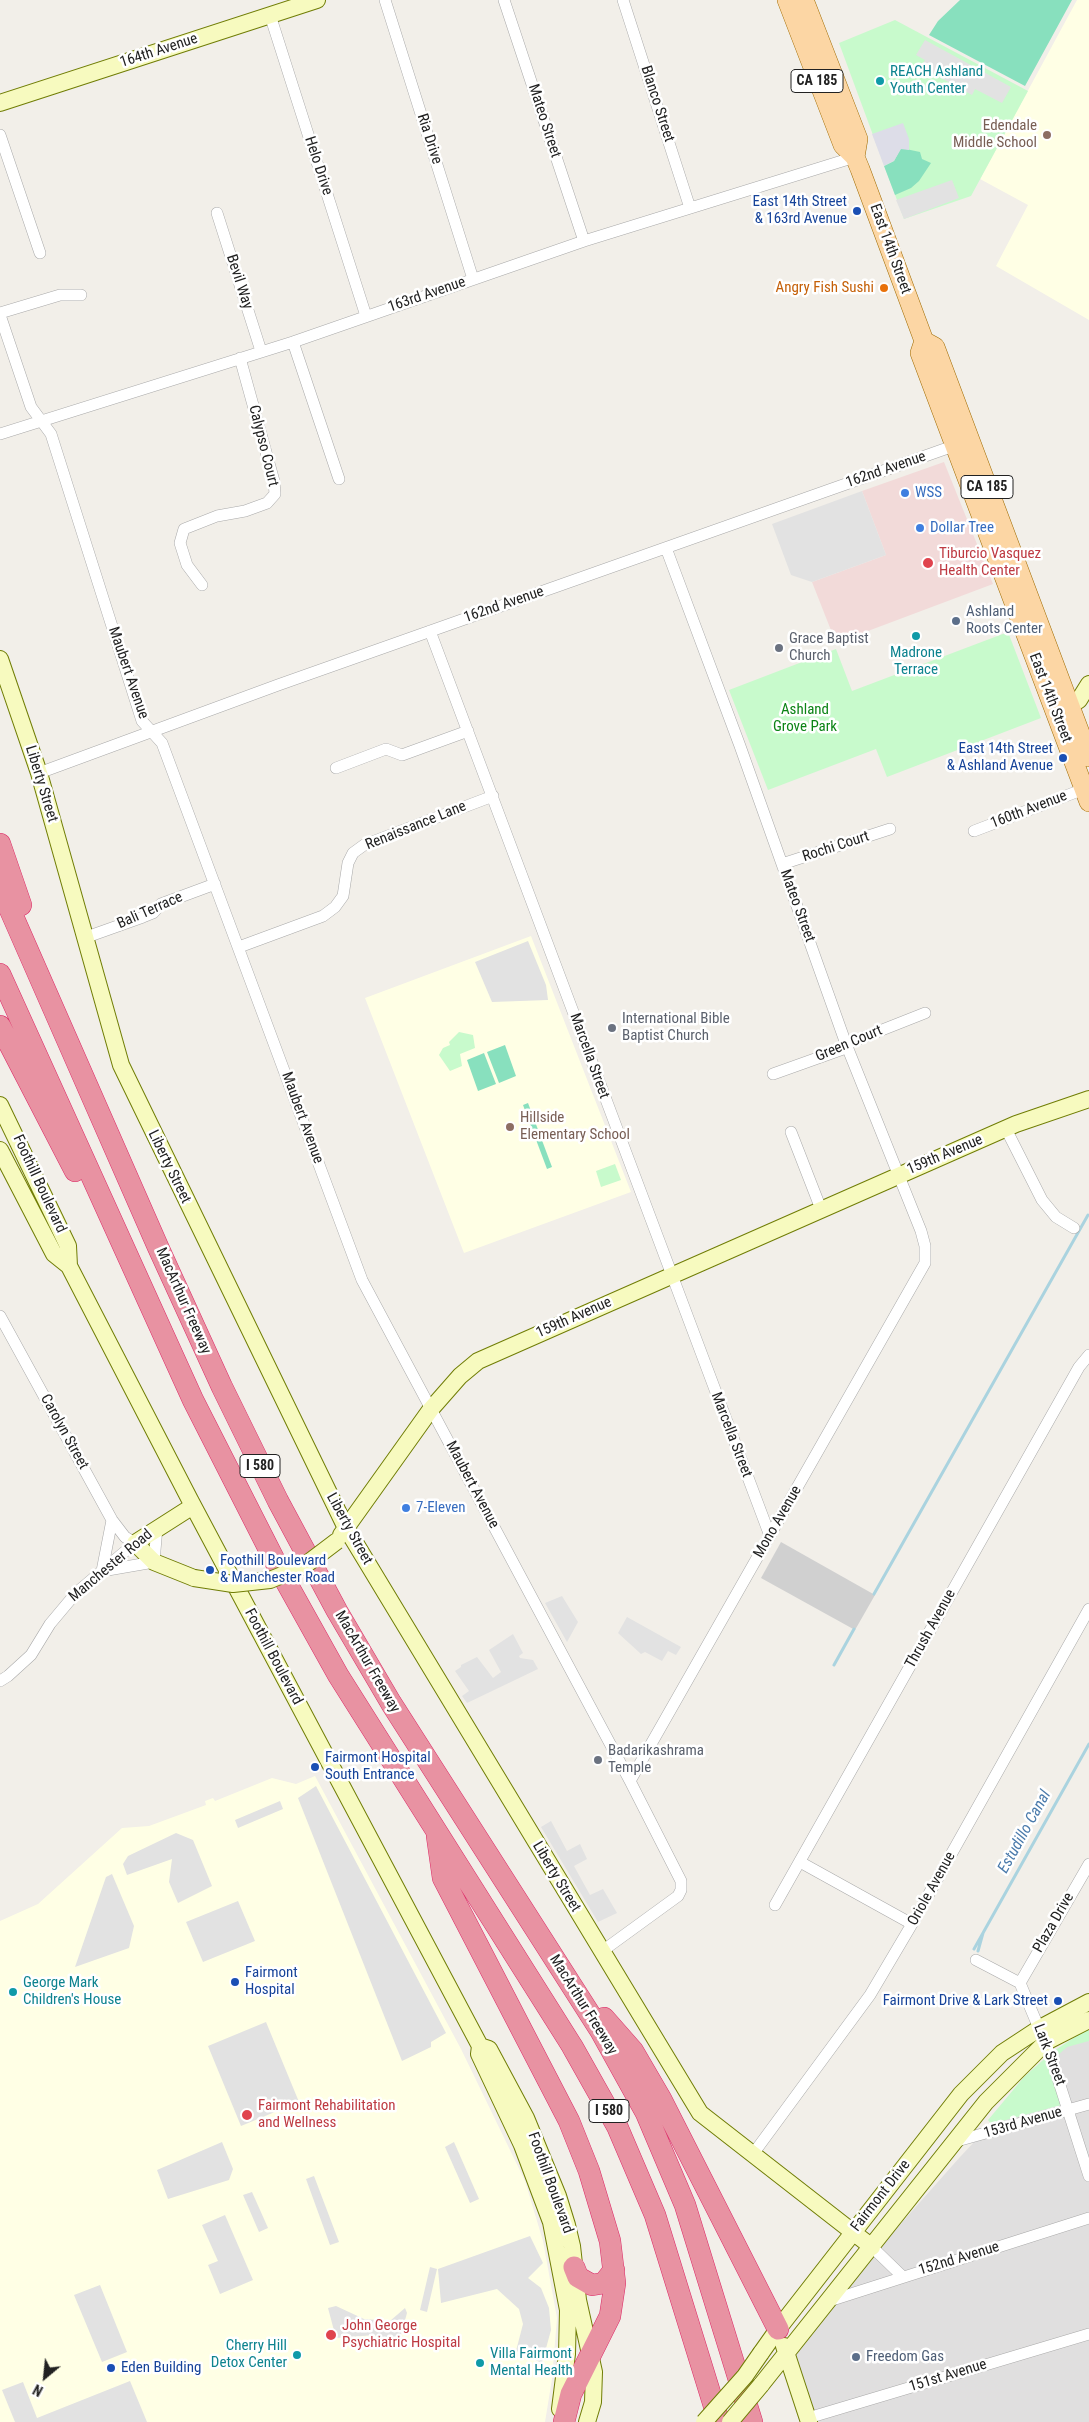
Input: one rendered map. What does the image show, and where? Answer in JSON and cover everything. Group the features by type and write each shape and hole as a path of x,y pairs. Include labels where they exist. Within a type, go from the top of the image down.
{"highway":[{"path":"0,844 26,920 24,942"},
{"name":"MacArthur Freeway","path":"0,887 192,1323 278,1501 332,1602 391,1703 554,1958 624,2072 666,2158 701,2254 752,2422"},
{"name":"MacArthur Freeway","path":"0,974 193,1400 280,1571 338,1675 572,2046 617,2126 655,2214 719,2422"},
{"path":"0,1026 72,1165 130,1261"},
{"path":"436,1828 443,1878 541,2063 579,2145 604,2221 614,2270 610,2316 571,2394 564,2422"},
{"path":"554,1958 633,2051 648,2076 778,2329"},
{"path":"574,2267 578,2278 592,2285 604,2282 614,2270"}],"main road":[{"name":"East 14th Street","path":"787,0 843,145 855,157 924,341 935,347 962,443 1063,711 1086,795"},
{"name":"East 14th Street","path":"804,0 858,139 855,157"},
{"name":"East 14th Street","path":"1063,711 1089,757"}],"street":[{"name":"164th Avenue","path":"0,103 317,0"},
{"name":"Ria Drive","path":"385,0 474,279"},
{"name":"Mateo Street","path":"504,0 584,241"},
{"name":"Blanco Street","path":"623,0 690,208"},
{"name":"Helo Drive","path":"270,15 366,316"},
{"path":"0,135 40,253"},
{"name":"163rd Avenue","path":"0,434 293,342 584,241 855,157"},
{"name":"Bevil Way","path":"217,213 261,351"},
{"path":"0,314 60,295 81,295"},
{"name":"Maubert Avenue","path":"0,314 31,407 51,434 142,721 162,743 362,1280 630,1781 681,1881 681,1890 672,1900 601,1952"},
{"path":"293,342 339,479"},
{"name":"Calypso Court","path":"202,585 187,565 180,543 184,529 217,516 245,511 267,503 275,494 274,481 240,358"},
{"name":"162nd Avenue","path":"39,773 278,684 962,443"},
{"name":"Mateo Street","path":"666,548 740,746 846,1044 925,1246 925,1263"},
{"name":"Marcella Street","path":"430,631 770,1536"},
{"name":"Liberty Street","path":"0,659 39,773 112,1039 131,1090 345,1526 700,2113 872,2247 902,2276"},
{"path":"1063,711 1079,700 1089,684"},
{"path":"336,768 386,749 402,755 468,731"},
{"name":"160th Avenue","path":"974,831 1086,795"},
{"name":"Renaissance Lane","path":"239,947 324,916 335,907 343,896 348,863 353,854 364,845 493,796"},
{"name":"Rochi Court","path":"782,864 890,829"},
{"name":"Bali Terrace","path":"84,938 143,917 152,913 161,904 215,884"},
{"name":"Green Court","path":"773,1074 842,1049 846,1044 925,1013"},
{"name":"159th Avenue","path":"135,1543 154,1562 194,1578 233,1584 270,1580 304,1566 337,1541 345,1526 431,1408 460,1376 478,1361 898,1175 1006,1129 1089,1098"},
{"name":"Foothill Boulevard","path":"0,1104 68,1246 69,1266"},
{"path":"1006,1129 1042,1200 1056,1217 1074,1228"},
{"path":"791,1132 820,1210"},
{"name":"Foothill Boulevard","path":"0,1150 54,1254 69,1266 193,1506 480,2046 489,2049 567,2226 578,2300 592,2355 595,2387 587,2422"},
{"name":"Mono Avenue","path":"630,1781 925,1263"},
{"name":"Carolyn Street","path":"0,1316 112,1520 125,1537 135,1543"},
{"name":"Thrush Avenue","path":"775,1905 1079,1367 1089,1355"},
{"name":"Manchester Road","path":"0,1681 31,1655 50,1624 76,1593 135,1543 157,1527 193,1506"},
{"path":"112,1520 102,1571 154,1562 157,1527"},
{"name":"Oriole Avenue","path":"753,2154 870,1994 912,1924 1089,1609"},
{"path":"800,1862 912,1924"},
{"name":"Plaza Drive","path":"1020,1983 1089,1864"},
{"path":"976,1960 1020,1983"},
{"name":"Lark Street","path":"1020,1983 1043,2035 1070,2110 1089,2176"},
{"name":"Fairmont Drive","path":"730,2422 762,2385 986,2102 1043,2035 1089,2002"},
{"name":"Fairmont Drive","path":"704,2422 745,2376 778,2329 961,2094 1002,2053 1043,2035 1089,2020"},
{"name":"153rd Avenue","path":"957,2141 1089,2104"},
{"name":"Foothill Boulevard","path":"529,2143 551,2222 568,2310 567,2354 558,2422"},
{"name":"152nd Avenue","path":"829,2301 902,2276 1089,2218"},
{"path":"778,2329 808,2420"},
{"name":"151st Avenue","path":"808,2420 1089,2334"}],"shaded area":[{"name":"Edendale Middle School","path":"1077,0 1089,0 1089,320 996,266 1028,205 980,179"},
{"path":"925,40 1011,87 1002,103 975,89 972,95 921,67 925,60 916,55"},
{"path":"903,123 909,139 909,150 901,149 894,161 884,166 872,134"},
{"path":"952,180 959,198 904,219 896,200"},
{"path":"944,462 993,584 836,643 812,582 886,555 862,491"},
{"path":"862,491 886,555 812,582 791,575 772,524"},
{"name":"Hillside Elementary School","path":"531,936 631,1192 464,1253 365,998"},
{"path":"528,941 546,985 548,1000 492,1002 475,962"},
{"path":"781,1542 875,1595 855,1630 761,1578"},
{"path":"562,1596 578,1622 567,1642 545,1603"},
{"path":"627,1617 681,1647 676,1655 668,1651 662,1661 645,1652 641,1654 618,1633"},
{"path":"513,1634 523,1653 519,1656 520,1658 533,1660 538,1669 467,1703 462,1696 469,1691 455,1671 461,1665 477,1657 493,1678 501,1672 489,1650"},
{"name":"Fairmont Rehabilitation and Wellness","path":"315,1776 461,2049 525,2181 543,2241 557,2318 552,2379 545,2422 0,2422 0,1921 38,1904 122,1828 149,1826 206,1805 205,1801 213,1798 215,1801 272,1778 296,1784"},
{"path":"316,1786 446,2033 431,2042 431,2047 402,2061 298,1798"},
{"path":"280,1801 283,1809 238,1828 235,1820"},
{"path":"551,1821 567,1851 580,1844 587,1859 574,1866 590,1895 603,1889 617,1913 598,1922 541,1827"},
{"path":"176,1833 193,1840 212,1886 178,1903 169,1882 172,1859 127,1875 123,1864 128,1856"},
{"path":"112,1874 134,1926 129,1948 75,1967 106,1877"},
{"path":"238,1901 255,1941 203,1962 186,1922"},
{"path":"266,2022 299,2102 241,2126 208,2046"},
{"path":"1089,2031 1089,2422 806,2422 787,2352 960,2157 1066,2044"},
{"path":"222,2142 233,2169 229,2180 168,2199 157,2170"},
{"path":"454,2142 479,2199 470,2203 445,2147"},
{"path":"314,2176 339,2242 330,2245 306,2179"},
{"path":"252,2192 268,2228 259,2232 243,2195"},
{"path":"225,2215 253,2280 220,2294 208,2265 218,2261 202,2225"},
{"path":"530,2236 543,2263 528,2278 541,2288 549,2308 551,2330 542,2363 516,2351 523,2324 519,2309 497,2289 441,2303 438,2269"},
{"path":"430,2267 437,2269 427,2312 420,2310"},
{"path":"100,2285 127,2352 102,2362 74,2295"},
{"path":"336,2306 364,2319 390,2321 405,2308 407,2313 398,2345 384,2344 375,2335 336,2338 328,2308"},
{"path":"130,2381 147,2422 15,2422 2,2390 23,2382 37,2418"}],"green space":[{"path":"960,0 1072,0 1025,86 929,35 938,21"},
{"path":"895,20 1028,91 971,196 904,219 839,43"},
{"path":"901,148 920,152 922,159 931,163 919,181 911,188 895,195 884,166 894,161"},
{"name":"Ashland Grove Park","path":"1008,632 1041,718 887,777 876,749 768,790 729,690 836,649 852,691"},
{"path":"459,1032 473,1035 475,1048 460,1054 462,1066 450,1071 439,1055 443,1048 450,1045 449,1042"},
{"path":"505,1045 516,1076 499,1083 487,1052"},
{"path":"484,1053 496,1084 478,1091 467,1060"},
{"path":"528,1103 552,1167 547,1169 523,1105"},
{"path":"615,1164 621,1180 601,1187 596,1171"},
{"path":"1089,2028 1089,2041 1067,2047 1049,2063 1061,2105 991,2124 988,2120 1024,2077 1052,2052"}],"waterway":[{"path":"874,1594 1088,1215"},
{"path":"834,1665 854,1629"},
{"name":"Estudillo Canal","path":"974,1949 1089,1744"},
{"name":"Estudillo Canal","path":"978,1951 983,1933"}],"place":[{"name":"REACH Ashland Youth Center","path":"880,81"},
{"name":"Edendale Middle School","path":"1047,135"},
{"name":"East 14th Street & 163rd Avenue","path":"857,211"},
{"name":"Angry Fish Sushi","path":"884,288"},
{"name":"WSS","path":"905,493"},
{"name":"Dollar Tree","path":"920,528"},
{"name":"Tiburcio Vasquez Health Center","path":"928,563"},
{"name":"Ashland Roots Center","path":"956,621"},
{"name":"Madrone Terrace","path":"916,636"},
{"name":"Grace Baptist Church","path":"779,648"},
{"name":"East 14th Street & Ashland Avenue","path":"1063,758"},
{"name":"International Bible Baptist Church","path":"612,1028"},
{"name":"Hillside Elementary School","path":"510,1127"},
{"name":"7-Eleven","path":"406,1508"},
{"name":"Foothill Boulevard & Manchester Road","path":"210,1570"},
{"name":"Badarikashrama Temple","path":"598,1760"},
{"name":"Fairmont Hospital South Entrance","path":"315,1767"},
{"name":"Fairmont Hospital","path":"235,1982"},
{"name":"George Mark Children's House","path":"13,1992"},
{"name":"Fairmont Drive & Lark Street","path":"1058,2001"},
{"name":"Fairmont Rehabilitation and Wellness","path":"247,2115"},
{"name":"John George Psychiatric Hospital","path":"331,2335"},
{"name":"Cherry Hill Detox Center","path":"297,2355"},
{"name":"Freedom Gas","path":"856,2357"},
{"name":"Villa Fairmont Mental Health","path":"480,2363"},
{"name":"Eden Building","path":"111,2368"}]}
